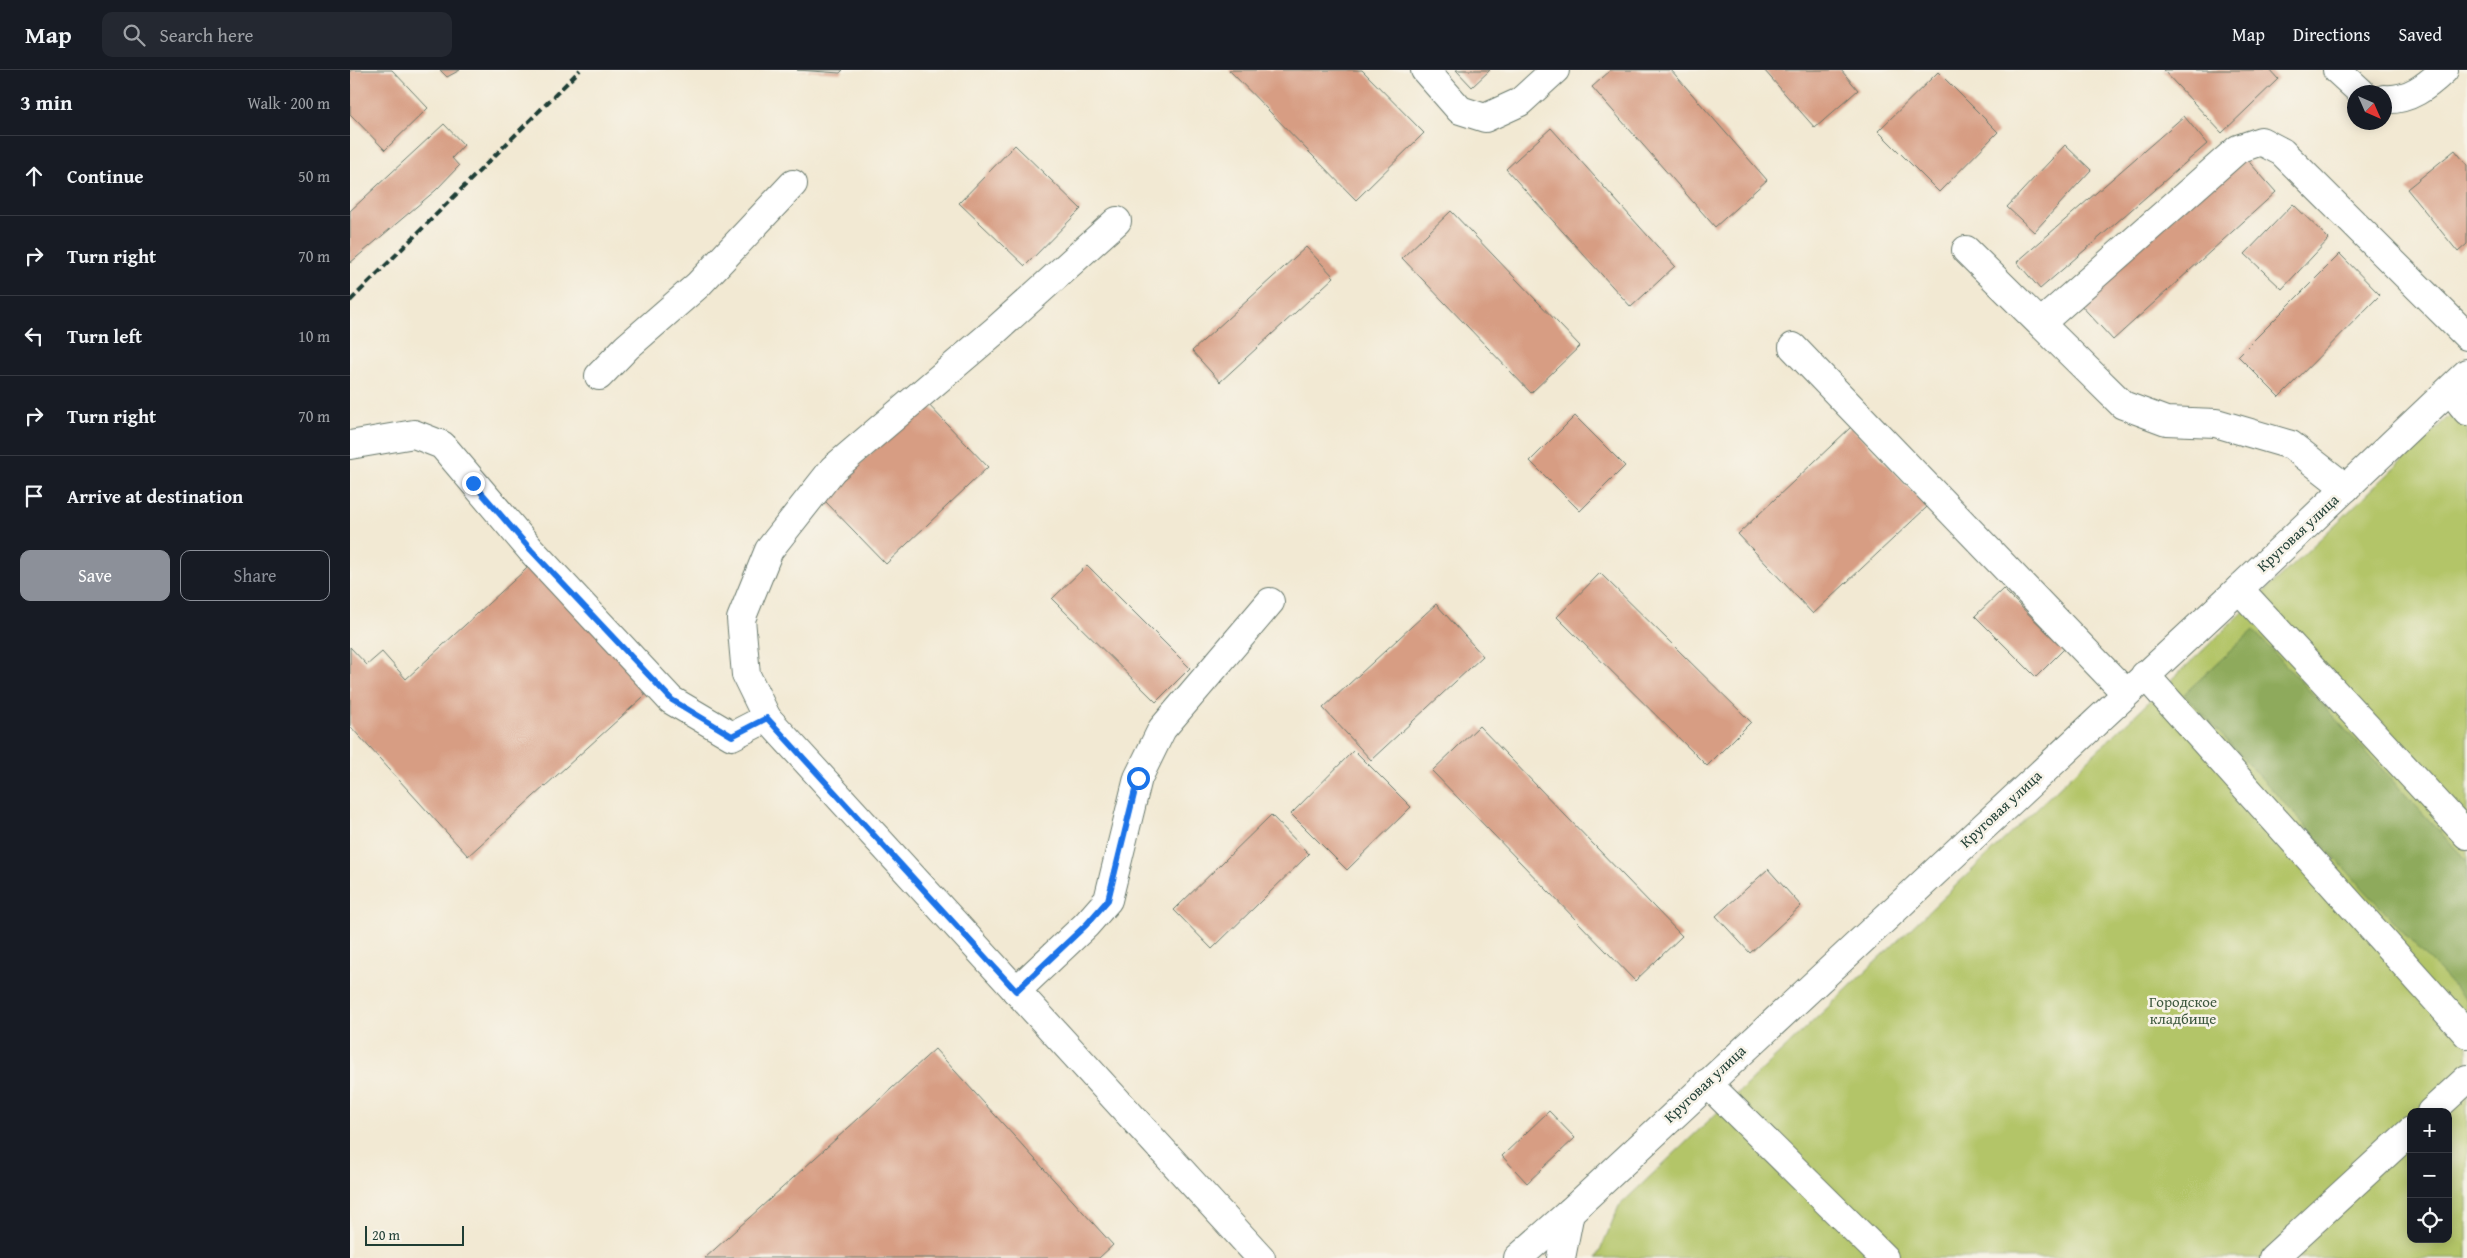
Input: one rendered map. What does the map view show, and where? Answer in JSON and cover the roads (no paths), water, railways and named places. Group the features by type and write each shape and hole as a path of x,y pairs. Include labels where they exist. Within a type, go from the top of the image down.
{"street":[{"path":"1425,70 1460,110 1486,118 1520,102 1555,70"},
{"path":"2337,70 2353,85"},
{"path":"2392,100 2396,100 2424,89 2444,70"},
{"path":"2041,324 2238,148 2261,141 2282,152 2467,336"},
{"path":"600,376 627,347 698,285 793,184"},
{"path":"1117,221 996,330 833,469 769,550 741,619 746,674 767,718 1261,1258"},
{"path":"1966,250 2123,405 2166,421 2216,423 2291,445 2346,488"},
{"path":"1793,347 2136,684 2467,1034"},
{"path":"2458,381 2467,411"},
{"name":"Круговая улица","path":"1518,1258 1570,1212 1707,1082 2239,589 2458,381"},
{"path":"350,445 414,434 442,446 531,550 672,700 732,736 767,718"},
{"path":"2239,589 2467,834"},
{"path":"1016,991 1086,925 1108,900 1138,778 1162,729 1270,602"},
{"path":"2435,1108 2467,1079"},
{"path":"1707,1082 1884,1258"},
{"path":"2273,1258 2407,1135"},
{"path":"1561,1258 1570,1212"}],"railway":[{"path":"350,301 580,70"}],"park label":[{"name":"Городское кладбище","path":"2183,1010"}]}
